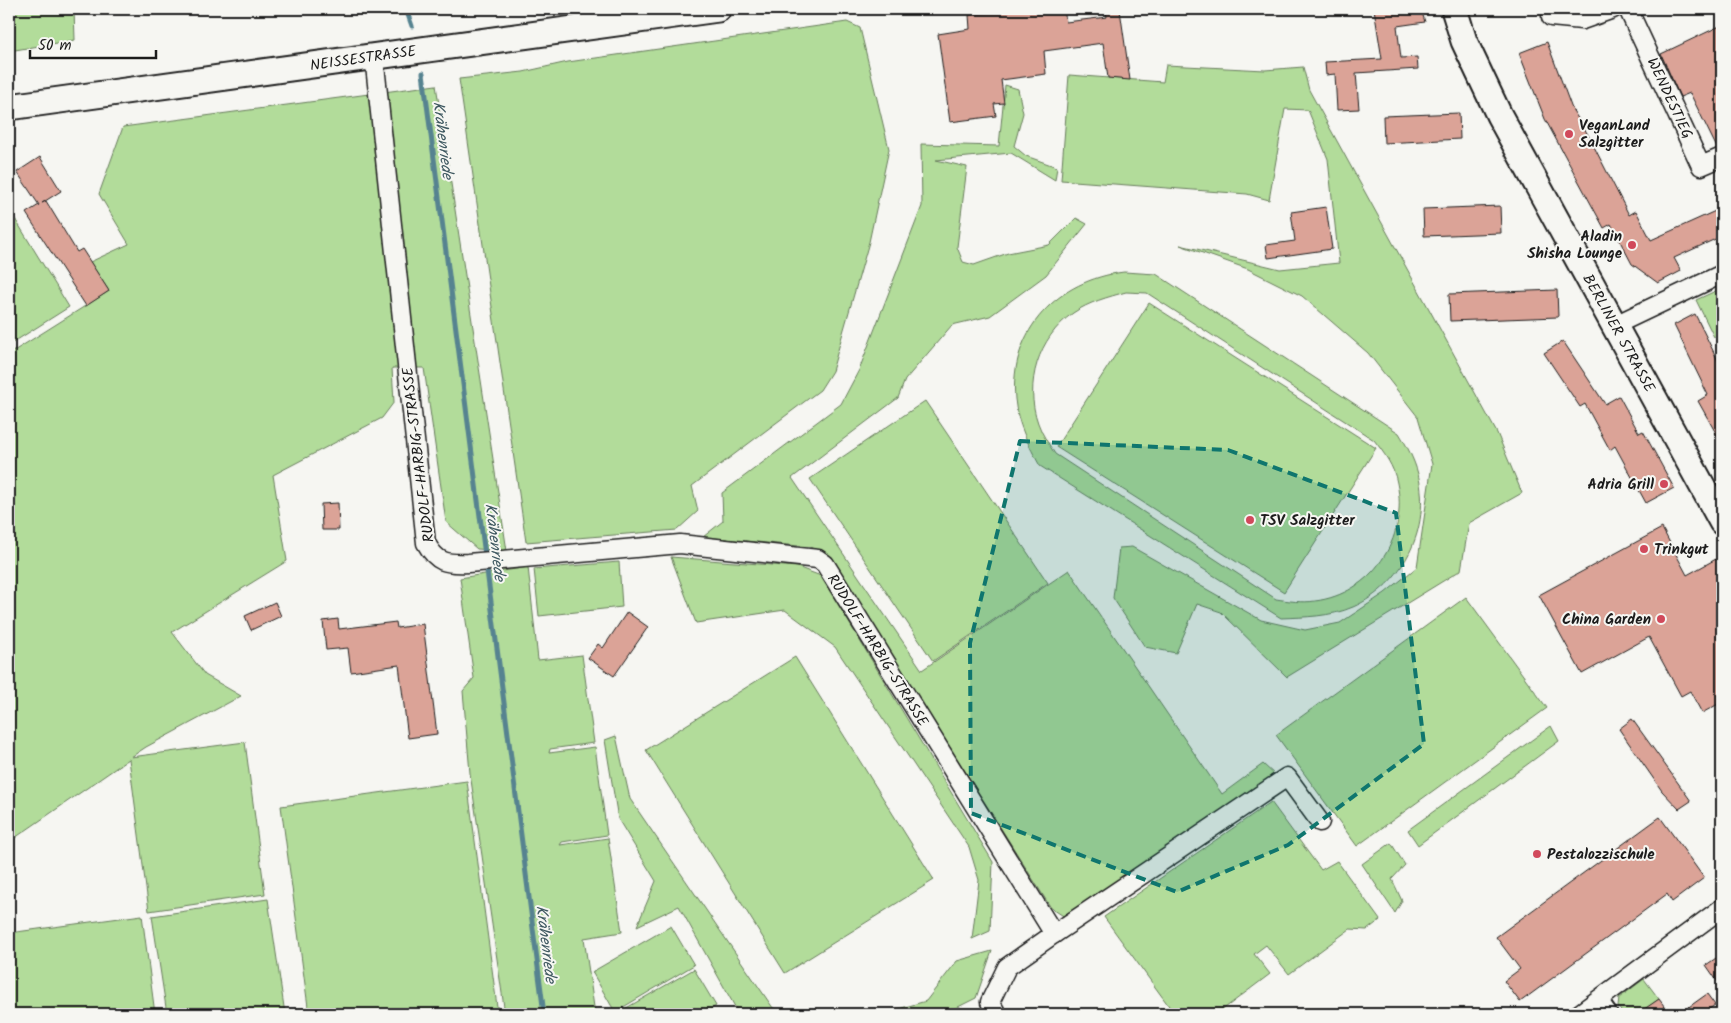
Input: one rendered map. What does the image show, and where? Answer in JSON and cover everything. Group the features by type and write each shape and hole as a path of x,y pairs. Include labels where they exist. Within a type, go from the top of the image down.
{"street":[{"name":"NEISSESTRASSE","path":"9,107 718,9"},
{"name":"BERLINER STRASSE","path":"1454,9 1464,40 1499,115 1722,522"},
{"path":"1550,17 1582,20 1613,9"},
{"name":"WENDESTIEG","path":"1628,9 1701,166 1722,157"},
{"name":"RUDOLF-HARBIG-STRASSE","path":"374,56 426,543 432,554 440,560 468,563 680,544 818,559 825,564 1054,934"},
{"path":"1615,325 1722,274"},
{"path":"997,1014 990,1002 1007,967 1287,777 1320,822"},
{"path":"1579,1014 1603,1007 1722,908"}],"highlighted area":[{"path":"1020,441 1228,450 1396,513 1424,744 1288,845 1177,892 971,813 970,643"}],"green space":[{"path":"9,9 74,9 75,40 9,51"},
{"path":"847,22 860,28 889,149 869,242 832,371 820,390 692,486 698,511 677,530 526,542 459,79 523,72 568,62"},
{"path":"1166,65 1265,70 1303,67 1309,90 1497,433 1522,493 1469,523 1461,570 1287,677 1221,612 1197,604 1176,653 1145,647 1113,598 1119,548 1132,547 1261,620 1305,630 1340,623 1385,593 1417,567 1432,464 1418,417 1368,353 1302,296 1248,269 1180,245 1280,269 1339,263 1328,159 1308,110 1285,109 1269,200 1247,194 1061,180 1069,75 1163,82"},
{"path":"436,85 507,551 477,549 446,522 424,368 392,368 394,402 382,418 273,475 287,561 172,632 205,675 241,696 131,757 245,742 265,894 149,911 129,759 9,842 9,354 109,291 90,262 129,244 99,194 123,127"},
{"path":"1005,85 1018,89 1023,113 1014,146 1026,156 1057,167 1055,180 1011,153 936,160 967,167 957,247 963,262 974,265 1008,253 1049,245 1076,218 1087,224 1046,275 990,316 952,325 905,380 898,398 792,478 922,670 1069,570 1222,794 1263,764 1276,776 1068,919 1051,908 831,558 810,547 703,537 723,521 722,493 841,404 859,370 922,206 921,144 999,146"},
{"path":"9,209 69,307 9,345"},
{"path":"1124,272 1156,274 1399,433 1410,453 1418,474 1421,514 1417,534 1410,552 1386,585 1371,597 1353,607 1335,613 1281,618 1040,466 1024,434 1016,408 1015,374 1020,351 1029,331 1042,313 1059,298 1078,286 1100,277","holes":["1126,292 1147,293 1374,440 1391,465 1396,477 1399,504 1397,524 1391,543 1382,560 1369,575 1353,587 1335,596 1315,601 1300,602 1276,599 1055,454 1042,432 1034,408 1034,378 1037,363 1043,349 1061,323 1079,309 1099,300"]},
{"path":"1722,288 1722,334 1714,337 1696,300"},
{"name":"TSV Salzgitter","path":"1149,303 1376,448 1284,592 1056,447"},
{"path":"925,401 1048,583 933,661 810,479"},
{"path":"671,557 797,567 821,576 993,862 990,931 972,939 979,880 969,847 835,647 785,610 696,623"},
{"path":"619,562 622,607 539,616 534,569"},
{"path":"528,567 538,660 582,655 594,743 550,749 549,753 595,747 607,835 562,842 560,845 608,838 622,932 584,938 595,1014 505,1014 470,773 463,691 474,678 460,578"},
{"path":"1466,597 1547,708 1357,846 1276,735"},
{"path":"795,657 934,880 785,973 646,750"},
{"path":"1551,726 1559,741 1418,845 1408,830"},
{"path":"616,736 630,799 773,1008 787,1014 739,1014 679,906 637,926 656,881 618,819 605,740"},
{"path":"467,781 498,1014 309,1014 281,806"},
{"path":"1271,802 1321,870 1337,861 1380,920 1367,930 1350,929 1289,974 1266,945 1254,954 1270,974 1217,1014 1172,1014 1174,1013 1104,917"},
{"path":"1391,843 1405,865 1392,879 1402,901 1395,913 1362,864"},
{"path":"268,899 285,1014 167,1014 152,916"},
{"path":"142,915 155,1014 9,1014 9,933"},
{"path":"671,926 694,965 615,1012 592,972"},
{"path":"992,951 976,998 944,1014 881,1014 926,1001 957,961"},
{"path":"694,969 716,1006 703,1014 616,1014"},
{"path":"1644,979 1659,999 1639,1014 1623,1014 1618,1007 1619,998"}],"building":[{"path":"1015,9 1064,9 1066,22 1107,17 1106,12 1120,10 1130,80 1108,78 1103,43 1044,51 1046,74 1001,80 1004,103 994,104 996,116 950,122 938,34 970,29 969,15"},
{"path":"1374,9 1421,9 1425,22 1397,26 1401,58 1417,57 1418,69 1356,73 1359,109 1337,110 1335,74 1326,75 1325,62 1382,59"},
{"path":"1722,25 1722,147 1717,148 1690,93 1680,97 1661,54"},
{"path":"1547,42 1572,109 1587,133 1629,215 1636,211 1651,240 1722,208 1722,236 1674,258 1681,271 1658,283 1632,264 1611,224 1604,228 1545,119 1519,53"},
{"path":"1459,113 1460,139 1384,143 1383,116"},
{"path":"40,157 61,191 42,203 46,201 77,252 82,249 109,291 86,306 26,213 39,205 17,172"},
{"path":"1500,206 1501,233 1424,236 1423,209"},
{"path":"1326,207 1332,249 1268,258 1266,245 1295,241 1291,212"},
{"path":"1557,290 1558,317 1450,321 1449,294"},
{"path":"1695,314 1722,369 1722,444 1698,401 1708,395 1674,325"},
{"path":"1563,341 1605,404 1619,396 1639,433 1643,431 1674,488 1646,503 1615,446 1610,450 1585,404 1580,407 1544,353"},
{"path":"338,503 339,530 322,530 321,504"},
{"path":"1662,528 1687,575 1716,559 1722,571 1722,702 1702,713 1690,691 1681,696 1649,637 1582,674 1539,595"},
{"path":"275,602 281,616 251,630 245,616"},
{"path":"627,612 648,627 614,676 588,658 598,644 603,648"},
{"path":"338,619 339,629 396,622 397,628 423,624 437,734 408,738 399,665 351,672 348,648 326,650 323,621"},
{"path":"1632,719 1691,801 1679,809 1662,791 1619,729"},
{"path":"1660,817 1704,878 1672,902 1667,894 1520,1002 1504,981 1520,969 1496,937"},
{"path":"1722,954 1722,988 1706,965"},
{"path":"1707,994 1715,1005 1702,1014 1679,1014"},
{"path":"1659,999 1670,1014 1637,1014"}],"waterway":[{"name":"Krähenriede","path":"406,9 412,26"},
{"name":"Krähenriede","path":"423,73 544,1014"}],"place":[{"name":"VeganLand Salzgitter","path":"1569,134"},
{"name":"Aladin Shisha Lounge","path":"1632,245"},
{"name":"Adria Grill","path":"1664,484"},
{"name":"TSV Salzgitter","path":"1250,520"},
{"name":"Trinkgut","path":"1644,549"},
{"name":"China Garden","path":"1661,619"},
{"name":"Pestalozzischule","path":"1537,854"}]}
